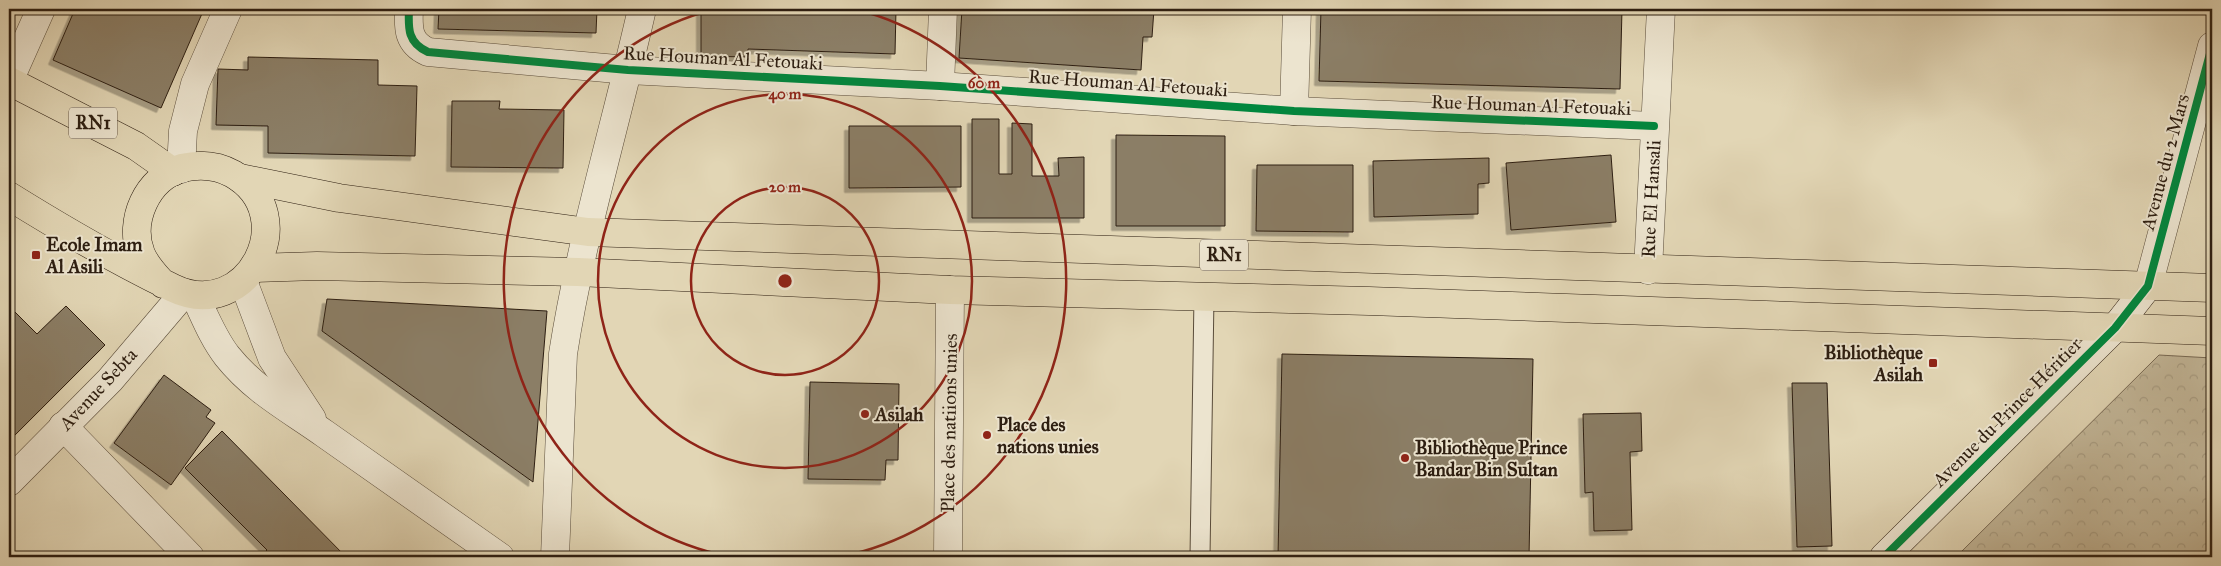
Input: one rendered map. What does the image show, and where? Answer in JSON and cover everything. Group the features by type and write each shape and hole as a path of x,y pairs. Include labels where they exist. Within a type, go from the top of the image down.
{"main road":[{"name":"RN1","path":"9,81 136,146 177,170 196,166 212,166 226,170 240,178 252,190 261,204 266,220 266,236 262,253 249,274 228,290 212,295 181,291"},
{"path":"177,170 158,183 145,198 138,215 137,234 140,253 149,270 181,291"},
{"name":"RN1","path":"240,178 339,198 588,232 2212,288"},
{"path":"9,196 69,233 181,291"},
{"name":"RN1","path":"249,274 326,266 578,272 950,290 1204,296 2212,331"}],"street":[{"path":"9,81 41,9"},
{"path":"177,170 183,131 195,84 228,9"},
{"path":"555,557 563,354 578,272 642,9"},
{"path":"940,86 943,9"},
{"path":"1294,111 1297,9"},
{"name":"Rue El Hansali","path":"1648,270 1661,9"},
{"name":"Rue Houman Al Fetouaki","path":"409,16 411,38 416,46 428,52 628,70 940,86 1294,111 1654,126"},
{"name":"Avenue du 2 Mars","path":"2148,286 2212,46"},
{"path":"249,274 272,358 318,429"},
{"name":"Avenue du Prince Héritier","path":"1884,557 2114,328 2148,286"},
{"name":"Place des natiions unies","path":"948,557 950,290"},
{"path":"181,291 228,356 252,382 280,405 318,429 500,557"},
{"name":"Avenue Sebta","path":"9,482 110,380 181,291"},
{"path":"63,426 190,557"}],"lane":[{"path":"1200,557 1204,296"}],"green space":[{"path":"2159,355 2212,358 2212,557 1956,557"}],"building":[{"path":"75,9 204,9 161,108 53,60"},
{"path":"439,9 597,9 596,33 438,29"},
{"path":"701,9 896,9 895,54 748,49 748,57 701,56"},
{"path":"962,9 1097,9 1096,12 1116,14 1116,9 1154,9 1152,37 1143,37 1141,70 959,58"},
{"path":"1321,9 1622,9 1620,89 1319,81"},
{"path":"248,57 378,60 378,85 417,86 415,156 268,153 268,126 216,125 218,69 248,70"},
{"path":"452,101 500,101 499,109 564,110 563,168 451,167"},
{"path":"972,119 999,119 999,174 1012,174 1012,123 1032,124 1032,176 1059,176 1058,158 1084,157 1084,218 972,218"},
{"path":"849,126 961,126 961,187 849,188"},
{"path":"1116,135 1225,136 1225,226 1116,226"},
{"path":"1611,155 1616,222 1511,230 1506,163"},
{"path":"1489,158 1489,183 1478,184 1478,214 1374,217 1373,161"},
{"path":"1257,165 1353,165 1353,232 1256,231"},
{"path":"327,299 547,311 533,482 322,331"},
{"path":"9,306 37,334 66,306 105,345 9,441"},
{"name":"Bibliothèque Prince Bandar Bin Sultan","path":"1282,354 1533,359 1529,557 1278,557"},
{"path":"164,375 211,410 206,417 215,423 171,485 114,443"},
{"path":"810,382 899,384 898,460 886,460 885,480 808,479"},
{"path":"1792,383 1827,383 1832,546 1797,547"},
{"path":"1641,413 1642,451 1630,452 1632,530 1594,531 1593,492 1585,493 1583,414"},
{"path":"222,431 346,557 260,557 267,550 185,468"}],"cycle path":[{"path":"409,9 409,29 413,40 428,52 628,70 940,86 1294,111 1654,126"},
{"path":"1884,557 2115,328 2148,286 2212,46"}],"place":[{"name":"Ecole Imam Al Asili","path":"36,255"},
{"name":"Bibliothèque Asilah","path":"1933,363"},
{"name":"Asilah","path":"865,414"},
{"name":"Place des nations unies","path":"987,435"},
{"name":"Bibliothèque Prince Bandar Bin Sultan","path":"1405,458"}]}
